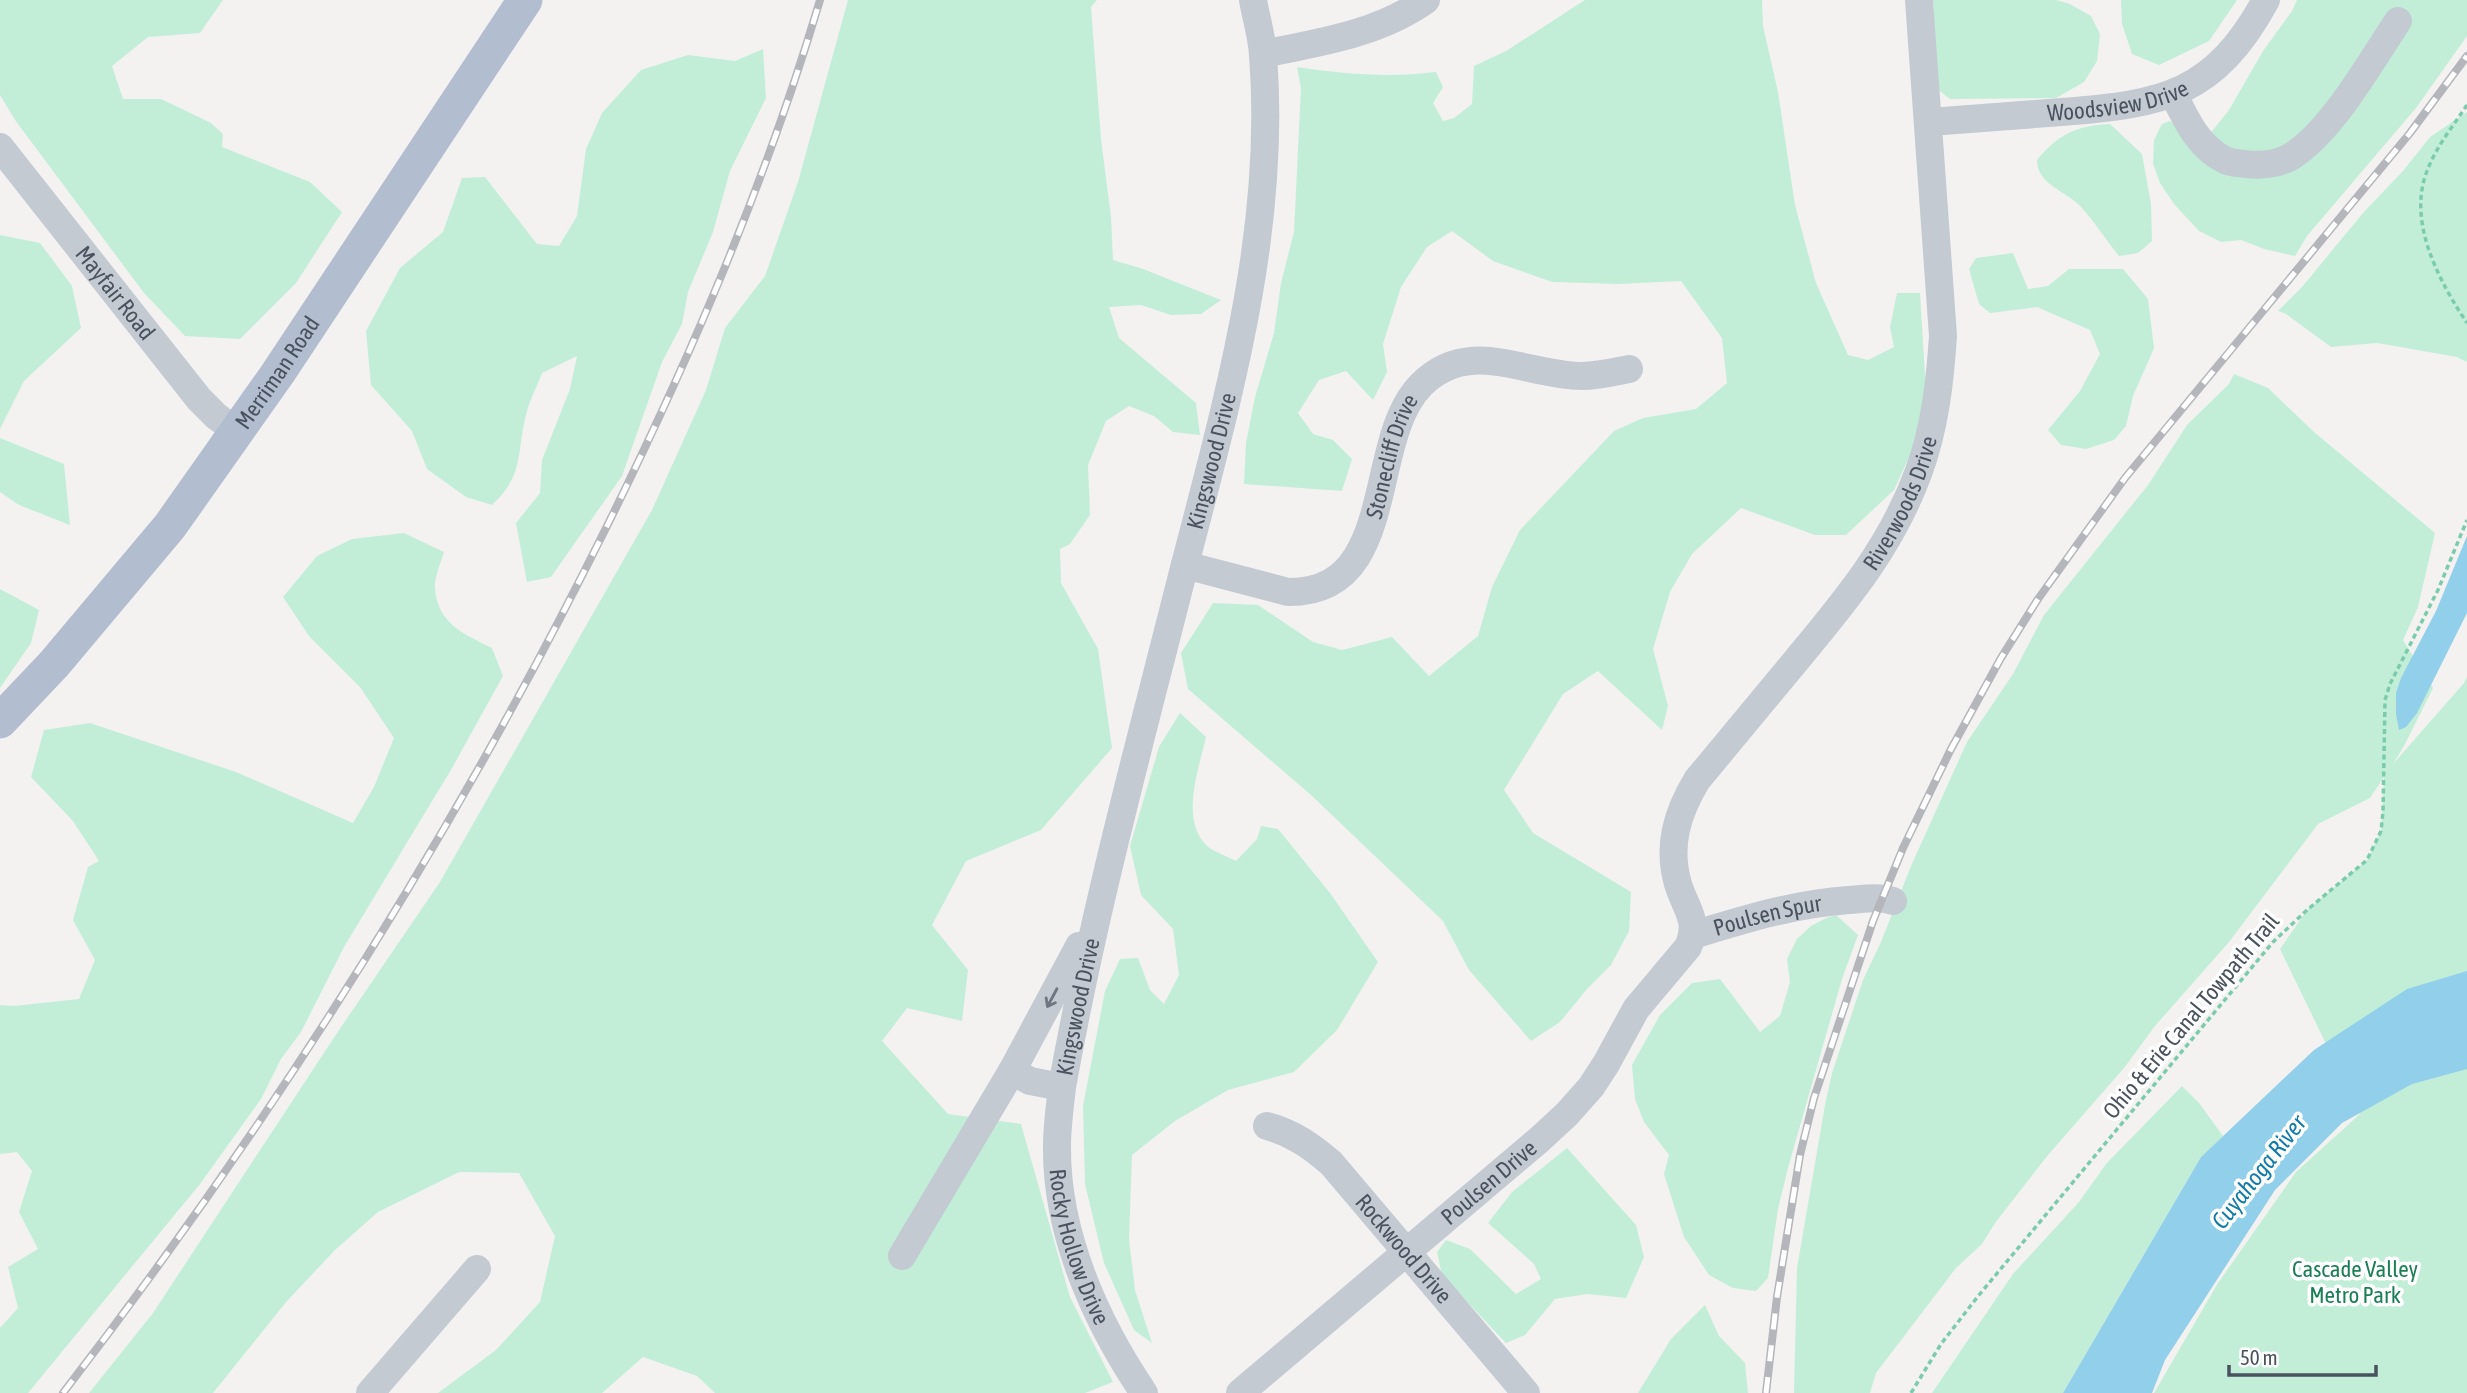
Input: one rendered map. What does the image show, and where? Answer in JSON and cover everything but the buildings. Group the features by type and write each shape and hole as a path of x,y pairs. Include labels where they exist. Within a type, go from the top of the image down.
{"main road":[{"name":"Merriman Road","path":"0,721 54,664 166,532 278,373 525,0"}],"street":[{"name":"Kingswood Drive","path":"1012,1071 1030,1080 1062,1087 1096,916 1247,309 1262,203 1265,135 1263,54 1253,0"},
{"path":"1263,54 1363,32 1407,14 1426,0"},
{"name":"Riverwoods Drive","path":"1693,935 1692,918 1674,863 1676,823 1683,802 1697,780 1857,586 1882,550 1902,513 1931,429 1940,382 1943,335 1919,0"},
{"name":"Woodsview Drive","path":"1928,122 2126,107 2159,99 2213,70 2231,54 2266,0"},
{"path":"2173,93 2190,128 2226,161 2255,165 2273,163 2291,157 2310,142 2354,86 2398,21"},
{"name":"Mayfair Road","path":"0,147 200,399 236,431"},
{"name":"Stonecliff Drive","path":"1185,565 1288,592 1305,592 1325,585 1341,574 1370,533 1396,429 1410,398 1433,375 1461,362 1488,361 1581,376 1629,369"},
{"name":"Poulsen Spur","path":"1693,935 1768,912 1841,901 1883,898 1893,901"},
{"name":"Kingswood Drive","path":"902,1256 1012,1071 1096,916"},
{"name":"Poulsen Drive","path":"1240,1393 1567,1114 1606,1064 1636,1009 1680,957 1693,935"},
{"name":"Rocky Hollow Drive","path":"1062,1087 1057,1148 1063,1203 1076,1258 1097,1311 1124,1363 1144,1393"},
{"name":"Rockwood Drive","path":"1267,1126 1287,1132 1308,1144 1331,1163 1526,1393"},
{"path":"370,1393 477,1269"}],"path":[{"path":"2467,106 2434,156 2422,186 2420,207 2442,282 2467,323"},
{"name":"Ohio & Erie Canal Towpath Trail","path":"1911,1393 1941,1344 1979,1295 2286,929 2367,860 2381,831 2385,700 2390,684 2438,590 2467,520"}],"green space":[{"path":"0,0 223,0 200,33 148,37 112,66 123,99 161,99 211,123 223,134 222,147 310,182 342,212 296,283 240,339 185,336 144,293 15,120 0,95"},
{"path":"848,0 1097,0 1091,7 1113,260 1221,300 1201,314 1171,315 1141,305 1109,307 1119,338 1196,403 1200,435 1173,432 1154,416 1129,406 1106,421 1088,465 1090,515 1070,544 1060,549 1061,583 1098,649 1112,748 1041,830 966,861 932,925 968,970 962,1021 907,1008 882,1041 948,1114 1021,1124 1070,1297 1113,1382 1085,1393 715,1393 697,1376 643,1357 602,1393 438,1393 496,1350 540,1302 555,1236 519,1173 459,1172 378,1212 335,1250 287,1301 213,1393 89,1393 153,1313 440,882 652,510 706,390 725,328 765,276 798,182"},
{"path":"1585,0 1762,0 1763,26 1778,92 1795,205 1816,283 1848,355 1868,360 1894,347 1890,327 1897,293 1920,293 1926,392 1911,453 1894,490 1846,535 1815,535 1741,508 1692,554 1670,592 1653,649 1668,706 1662,730 1598,671 1563,694 1504,790 1533,833 1631,892 1629,931 1611,965 1560,1022 1531,1041 1469,970 1443,921 1311,795 1188,689 1181,653 1213,603 1258,605 1313,642 1342,650 1392,637 1429,676 1478,636 1492,587 1520,530 1614,431 1643,418 1696,409 1727,383 1722,338 1681,281 1618,284 1552,282 1493,261 1452,231 1427,247 1401,287 1383,344 1387,372 1373,400 1346,371 1319,380 1298,413 1313,434 1333,440 1352,459 1342,491 1244,484 1246,443 1255,397 1274,333 1281,283 1294,232 1301,88 1297,67 1366,74 1436,72 1443,87 1433,103 1443,121 1454,118 1472,104 1474,66 1506,51"},
{"path":"1933,0 2056,0 2070,4 2091,16 2100,34 2097,61 2084,82 2056,98 1950,99 1937,89"},
{"path":"2121,0 2237,0 2209,41 2159,65 2132,54 2122,24"},
{"path":"2297,0 2467,0 2467,36 2416,108 2307,236 2295,256 2241,240 2221,242 2199,231 2174,204 2160,183 2153,164 2154,140 2162,124 2170,121 2188,135 2196,151 2229,110 2263,51"},
{"path":"763,49 766,98 730,171 713,232 688,292 682,324 662,362 622,476 551,577 527,582 516,523 540,493 542,460 570,389 577,356 542,373 527,410 515,473 503,494 492,505 466,497 427,469 412,431 371,385 366,331 400,268 443,232 462,178 485,177 537,244 559,246 577,216 586,149 602,113 641,70 688,55 735,61"},
{"path":"2467,112 2467,362 2457,357 2377,343 2331,347 2278,311 2302,287 2430,137"},
{"path":"2110,124 2142,154 2151,204 2152,241 2138,253 2119,256 2081,207 2047,182 2038,169 2037,160 2053,144 2077,129"},
{"path":"0,235 40,243 72,286 81,328 24,381 0,429"},
{"path":"2013,253 2028,289 2048,286 2069,269 2123,269 2148,299 2154,348 2133,396 2126,426 2114,440 2086,449 2061,445 2048,430 2080,391 2100,354 2090,330 2037,307 1990,313 1979,304 1969,269 1976,258"},
{"name":"Cascade Valley Metro Park","path":"2234,374 2268,388 2314,432 2435,533 2418,607 2403,640 2433,688 2393,764 2467,677 2467,1393 2154,1393 2218,1283 2296,1172 2360,1114 2280,949 2307,910 2367,860 2381,831 2384,777 2370,798 2318,824 2229,942 2048,1155 1982,1244 1956,1268 1876,1373 1870,1393 1794,1393 1797,1268 1832,1073 1863,980 1911,866 1967,742 2013,674 2044,615 2148,485 2187,425 2229,384"},
{"path":"0,438 64,464 70,525 19,505 0,492"},
{"path":"404,533 444,552 435,585 441,611 454,626 492,648 503,676 452,768 344,947 301,1032 281,1059 261,1099 200,1184 28,1393 0,1393 0,1328 18,1308 8,1267 38,1249 19,1212 32,1171 17,1152 0,1154 0,1005 79,999 95,960 73,920 88,867 99,861 73,821 31,777 44,730 90,723 236,772 353,823 374,787 394,738 360,687 309,636 283,597 317,556 352,539"},
{"path":"0,589 39,610 31,643 0,688"},
{"path":"1180,713 1206,737 1196,778 1193,807 1198,834 1206,845 1236,861 1257,839 1261,826 1278,829 1330,893 1378,962 1337,1030 1294,1072 1228,1090 1175,1121 1132,1155 1129,1239 1135,1290 1152,1343 1134,1330 1104,1263 1085,1184 1083,1106 1105,991 1120,959 1138,958 1150,990 1164,1004 1179,975 1173,929 1141,895 1130,846 1159,747"},
{"path":"1836,915 1858,935 1842,979 1788,1168 1778,1209 1768,1278 1756,1291 1733,1288 1709,1275 1684,1237 1664,1174 1669,1155 1644,1122 1635,1099 1632,1065 1660,1015 1692,983 1720,979 1760,1032 1780,1016 1790,982 1787,959 1797,939 1811,926"},
{"path":"2182,1086 2199,1103 2223,1136 2201,1157 2063,1393 1932,1393 2013,1274 2079,1202 2106,1164"},
{"path":"1567,1148 1636,1225 1644,1257 1626,1298 1587,1294 1555,1299 1525,1335 1506,1343 1442,1275 1437,1252 1446,1240 1470,1249 1516,1294 1541,1279 1534,1264 1488,1223 1512,1192"},
{"path":"1705,1305 1719,1336 1745,1363 1748,1393 1638,1393 1671,1339"}],"water":[{"path":"2467,536 2467,613 2417,713 2406,727 2399,730 2396,693 2401,678 2436,611"},
{"name":"Cuyahoga River","path":"2467,971 2467,1069 2412,1084 2342,1123 2275,1190 2165,1360 2152,1393 2063,1393 2201,1157 2314,1050 2407,989"}],"railway":[{"path":"63,1393 140,1291 287,1081 423,864 549,640 638,462 725,267 776,135 820,0"},
{"path":"1766,1393 1777,1297 1800,1155 1814,1098 1873,921 1903,848 1951,749 2001,658 2038,599 2125,478 2410,133 2467,56"}]}
